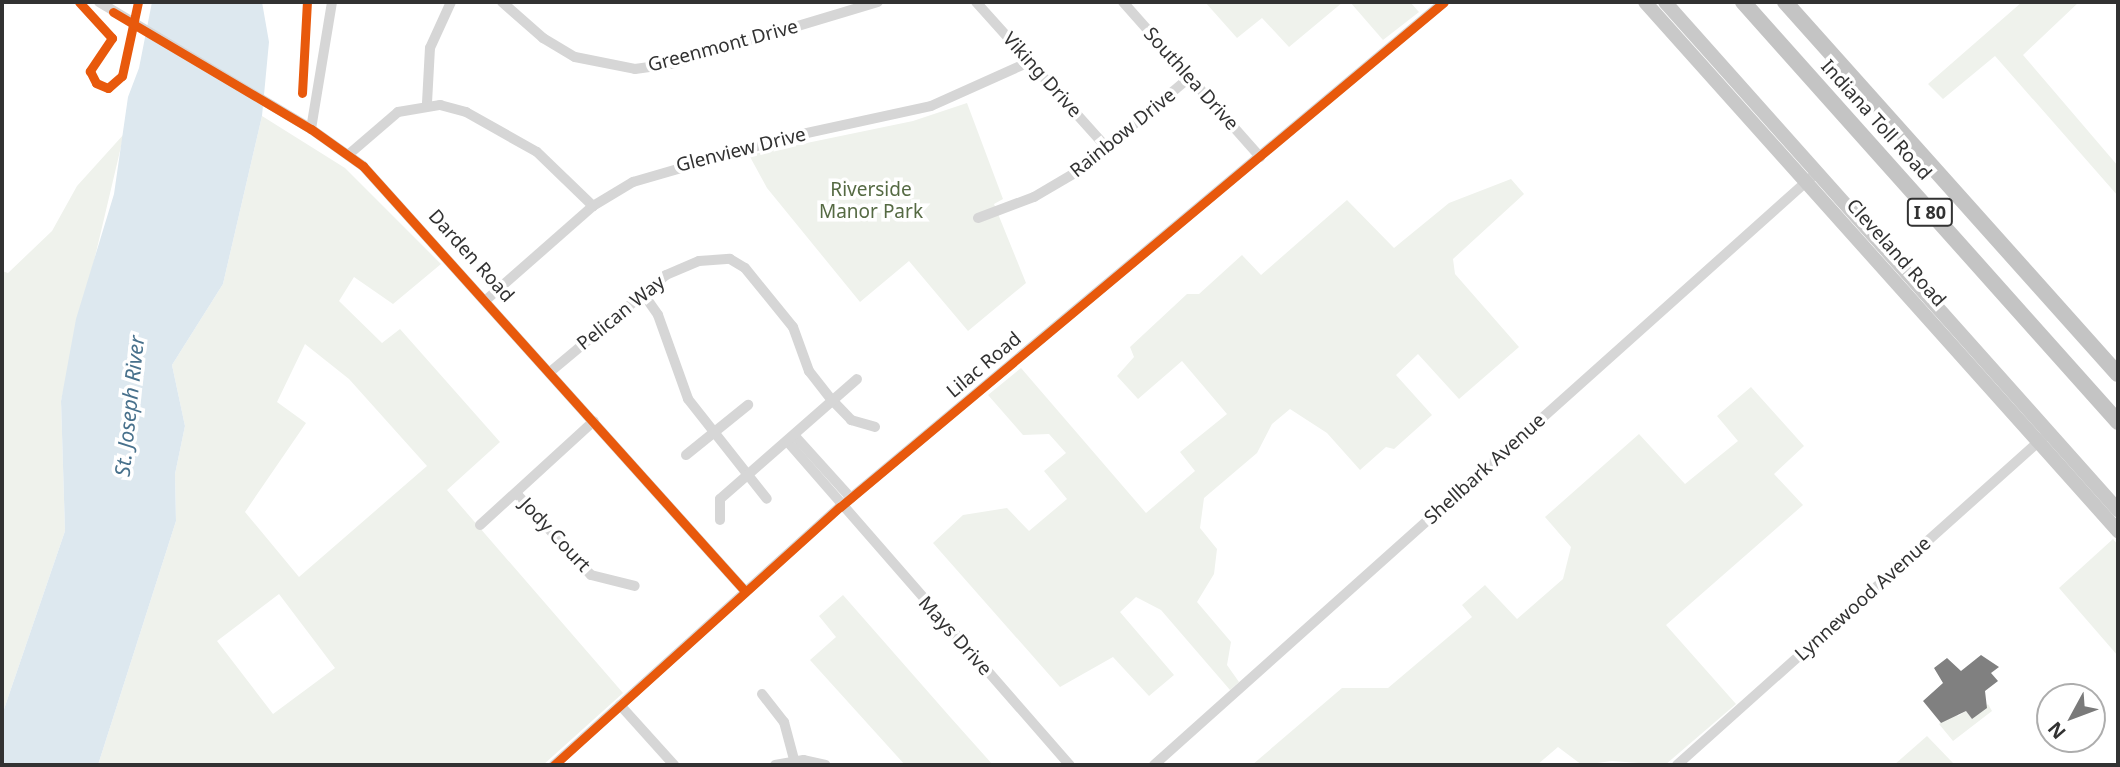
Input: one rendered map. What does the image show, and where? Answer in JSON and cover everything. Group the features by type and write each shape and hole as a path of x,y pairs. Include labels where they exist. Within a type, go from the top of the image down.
{"highway":[{"name":"Indiana Toll Road","path":"1743,2 2118,422"},
{"name":"Indiana Toll Road","path":"1785,2 2118,374"}],"main road":[{"name":"Cleveland Road","path":"1645,2 1811,177"},
{"name":"Cleveland Road","path":"1665,2 1811,177 2043,438 2118,531"},
{"name":"Cleveland Road","path":"2043,438 2118,510"}],"street":[{"name":"Darden Road","path":"99,2 311,129 348,155 383,185 745,591"},
{"path":"311,129 332,2"},
{"path":"427,103 430,48 451,2"},
{"name":"Greenmont Drive","path":"502,2 542,38 575,58 635,69 671,65 878,2"},
{"name":"Viking Drive","path":"976,2 1108,149"},
{"name":"Southlea Drive","path":"1122,2 1260,157"},
{"name":"Lilac Road","path":"554,765 850,498 1444,2"},
{"name":"Glenview Drive","path":"486,300 593,206 673,167 932,106 1029,62"},
{"name":"Rainbow Drive","path":"978,218 1052,187 1108,149 1189,78"},
{"path":"348,155 388,118 427,103 466,112 537,152 593,206"},
{"name":"Shellbark Avenue","path":"1154,765 1811,177"},
{"name":"Pelican Way","path":"550,372 642,292 699,261 739,263 793,327 809,371 832,400"},
{"path":"642,292 658,315 688,399 712,431 750,471 767,499"},
{"path":"720,520 720,499 858,379"},
{"path":"832,400 851,420 875,427"},
{"path":"685,455 748,405"},
{"path":"480,525 594,422"},
{"path":"790,438 850,498"},
{"name":"Mays Drive","path":"790,438 840,507 1070,765"},
{"name":"Lynnewood Avenue","path":"1677,765 2043,438"},
{"name":"Jody Court","path":"516,493 591,575 635,586"},
{"path":"762,694 784,722 794,760"},
{"path":"620,705 674,765"},
{"path":"775,765 794,760 825,765"}],"green space":[{"path":"1205,2 1343,2 1289,47 1262,18 1237,38"},
{"path":"1350,2 1410,2 1419,12 1383,40"},
{"path":"2022,2 2079,2 2023,55 2118,166 2118,196 1995,56 1943,99 1928,84"},
{"name":"Riverside Manor Park","path":"967,103 1003,199 994,204 1026,283 968,331 909,261 860,302 767,188 749,155 913,121"},
{"path":"262,116 345,168 441,264 393,304 354,277 339,301 382,343 400,329 500,442 447,490 623,693 543,765 98,765 176,521 175,474 185,426 172,365 223,284","holes":["305,344 349,379 427,466 299,577 245,512 306,423 277,402","279,594 335,668 273,714 217,641"]},
{"path":"124,134 61,401 65,531 2,715 2,271 8,273 52,231 77,186"},
{"path":"1511,179 1524,194 1453,259 1455,274 1519,347 1459,399 1418,354 1396,375 1432,415 1394,449 1386,447 1360,470 1327,433 1290,409 1272,424 1257,453 1204,498 1200,528 1217,549 1214,574 1197,602 1231,642 1227,665 1239,682 1230,690 1161,610 1136,597 1120,612 1174,675 1149,696 1113,657 1060,687 933,543 963,515 1007,508 1029,531 1067,499 1044,471 1066,453 1049,434 1023,435 988,395 1021,368 1146,513 1195,471 1180,452 1227,414 1182,361 1138,399 1117,376 1134,357 1130,347 1187,294 1199,294 1242,255 1261,275 1347,200 1394,248 1449,203"},
{"path":"1751,387 1804,446 1774,474 1803,505 1666,625 1736,704 1665,765 1612,761 1582,765 1558,747 1537,765 1252,765 1342,688 1388,688 1472,617 1462,605 1485,585 1517,619 1563,579 1571,547 1545,517 1639,434 1685,484 1738,441 1717,416"},
{"path":"2113,539 2118,545 2118,656 2059,588"},
{"path":"843,595 993,765 905,765 810,660 836,637 819,616"},
{"path":"1988,704 1992,711 1953,741 1939,724 1955,712 1958,716 1966,711 1972,719"},
{"path":"1927,736 1953,763 1894,765"}],"water":[{"name":"St. Joseph River","path":"152,2 262,2 269,42 262,116 223,284 172,365 185,426 175,474 176,521 98,765 2,765 2,715 65,531 61,401 76,319 114,194 128,97 139,68"}],"building":[{"path":"1981,655 1999,667 1991,673 1998,681 1985,691 1987,708 1972,719 1966,711 1941,723 1923,701 1943,683 1934,668 1947,658 1961,671"}],"cycle path":[{"path":"79,2 112,38 90,71 96,83 108,88 122,76 138,2"},
{"path":"302,93 307,2"},
{"path":"554,765 840,507 1444,2"},
{"path":"113,12 311,129 363,166 745,591"}]}
